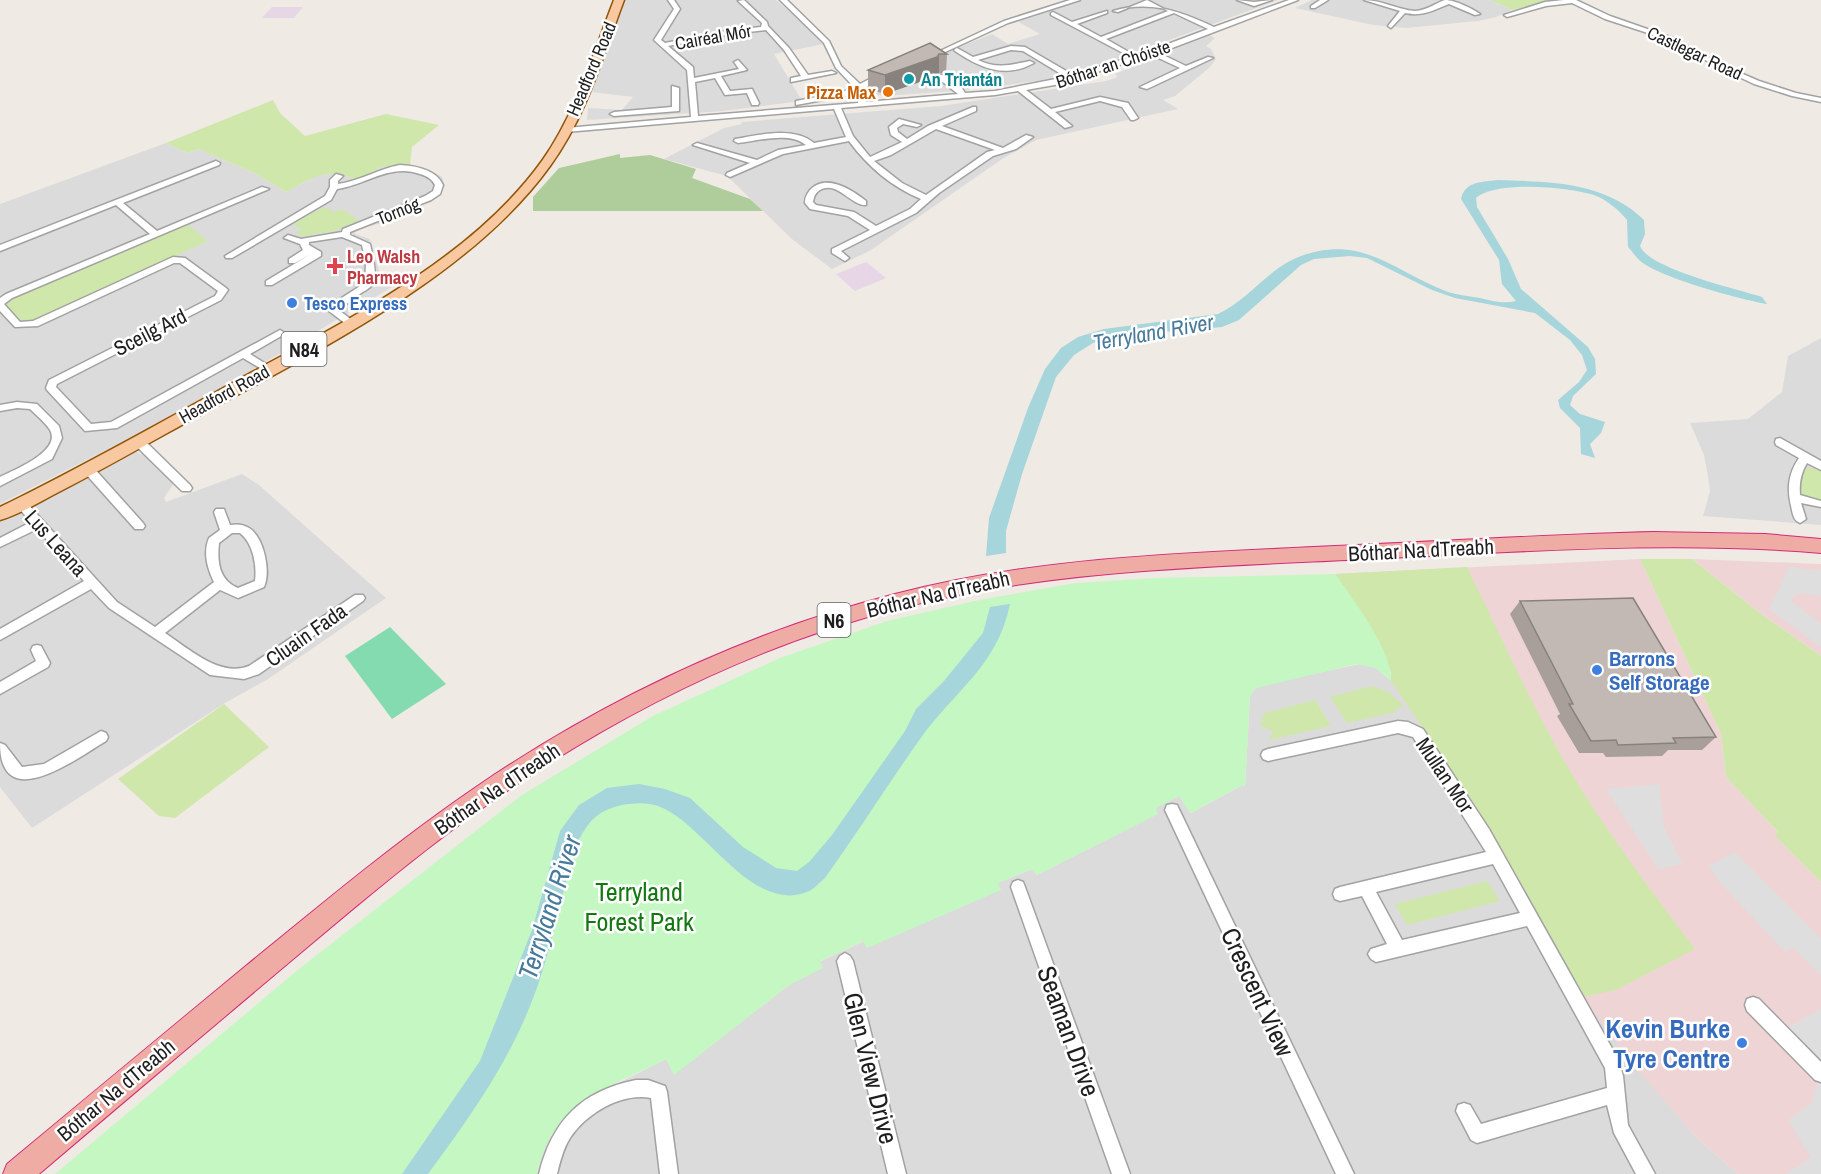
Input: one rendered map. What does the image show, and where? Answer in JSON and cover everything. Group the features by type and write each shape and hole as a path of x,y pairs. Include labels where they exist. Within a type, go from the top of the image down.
{"highway":[{"name":"Bóthar Na dTreabh","path":"17,1174 367,883 494,788 580,734 655,694 736,656 811,627 899,600 971,584 1093,566 1646,540 1742,540 1821,546"}],"main road":[{"name":"Headford Road","path":"0,514 140,442 350,322 416,282 496,220 545,165 566,130 619,0"}],"street":[{"name":"Cairéal Mór","path":"671,0 677,9 657,40 689,67 693,80 695,119"},
{"path":"783,0 827,42 838,67 859,86 862,105"},
{"path":"923,61 1006,22 1077,0"},
{"path":"1116,11 1144,0"},
{"path":"1150,0 1213,29"},
{"path":"1240,0 1254,4 1269,0"},
{"name":"Bóthar an Chóiste","path":"566,130 1021,90 1074,79 1295,0"},
{"path":"1313,7 1325,0"},
{"path":"1367,0 1404,10 1424,12 1449,1 1477,14"},
{"path":"741,1 765,24 764,28"},
{"path":"1507,15 1545,4 1573,1"},
{"name":"Castlegar Road","path":"1573,1 1588,9 1684,45 1752,80 1790,93 1821,100"},
{"path":"1391,26 1404,10"},
{"path":"1101,39 1174,11"},
{"path":"1072,24 1105,12"},
{"path":"1053,14 1125,52"},
{"name":"Cairéal Mór","path":"665,45 764,28 772,30 806,78"},
{"path":"972,60 1011,48 1025,49 1074,79"},
{"path":"957,50 980,66 995,69 1030,63"},
{"path":"1152,52 1185,68"},
{"path":"1144,87 1183,72 1185,68 1210,58"},
{"name":"Cairéal Mór","path":"693,80 718,77 743,70 738,62"},
{"path":"794,80 832,73"},
{"path":"769,112 789,104 837,96 890,73"},
{"path":"942,76 963,96"},
{"name":"Cairéal Mór","path":"718,77 728,93 749,91 755,103"},
{"path":"675,88 676,107"},
{"path":"1021,90 1068,126"},
{"path":"1048,112 1106,99 1125,105 1134,118"},
{"path":"614,114 676,109 676,107 694,105"},
{"path":"837,107 851,138 869,160 910,192 928,199"},
{"path":"869,160 973,109"},
{"path":"907,142 894,133 892,127 902,121 917,125"},
{"path":"936,126 1002,150"},
{"path":"738,141 794,136 806,139 811,145"},
{"path":"845,258 835,251 913,211 990,154 1029,137"},
{"path":"730,175 782,152 851,138"},
{"path":"697,145 756,162"},
{"path":"0,248 117,202 199,165 216,163"},
{"name":"Tornóg","path":"334,187 354,185 378,171 400,167 419,170 438,183 437,192 428,198 391,215 350,228 345,234"},
{"name":"Tornóg","path":"229,256 328,198 334,187 334,180 339,176"},
{"path":"863,203 842,187 828,186 810,194 809,203 822,210 852,214 876,230"},
{"name":"Sceilg Ard","path":"265,189 9,296 0,304 18,325 25,326 173,260 182,260 223,290 218,298 53,382 51,388 89,428 113,424 280,333"},
{"path":"246,196 254,204"},
{"path":"843,201 855,196"},
{"path":"117,202 155,234"},
{"name":"Tornóg","path":"292,261 316,237 345,234 366,244 373,279 369,286 334,311 350,322"},
{"name":"Tornóg","path":"288,238 306,246"},
{"path":"232,240 244,248"},
{"path":"269,283 318,254 306,246"},
{"path":"243,354 269,369"},
{"path":"0,408 17,405 33,406 55,429 57,443 48,456 0,482"},
{"path":"140,442 186,488"},
{"path":"1780,442 1821,466"},
{"path":"1800,519 1794,497 1795,473 1806,457"},
{"path":"88,470 139,526"},
{"path":"1794,497 1818,504"},
{"name":"Lus Leana","path":"21,504 113,605"},
{"path":"220,512 226,531"},
{"path":"0,543 38,524"},
{"path":"240,529 251,535 263,568 263,577 260,584 238,593 219,584 215,574 213,541 226,531 240,529"},
{"name":"Lus Leana","path":"0,635 92,583"},
{"path":"156,633 219,584"},
{"name":"Cluain Fada","path":"113,605 215,670 244,674 271,660 359,598"},
{"path":"0,689 44,663 37,650"},
{"name":"Mullan Mor","path":"1268,755 1398,727 1408,728 1422,738 1496,857 1612,1065 1617,1084 1619,1125 1646,1174"},
{"path":"0,749 19,774 46,771 70,762 101,736"},
{"name":"Crescent View","path":"1172,810 1345,1174"},
{"path":"1340,894 1496,857"},
{"name":"Seaman Drive","path":"1018,888 1121,1174"},
{"path":"1366,888 1399,950"},
{"path":"1376,954 1529,918"},
{"name":"Glen View Drive","path":"845,961 897,1174"},
{"path":"1753,1005 1821,1074"},
{"path":"548,1174 553,1155 565,1131 588,1109 631,1089 647,1088 659,1092 669,1174"},
{"path":"1464,1111 1477,1134 1616,1094"}],"shaded area":[{"path":"625,0 776,0 824,44 774,54 802,101 723,111 587,120 588,108 622,110 633,97 592,92"},
{"path":"1084,0 1278,0 1099,66 1050,79 1000,86 967,86 970,90 884,96 866,93 876,80 992,34 1008,44 1040,34 1017,21"},
{"path":"1312,0 1490,0 1512,10 1478,21 1406,28 1373,25 1295,8"},
{"path":"272,7 303,7 294,18 262,18"},
{"path":"1209,35 1215,38 1206,46 1211,49 1216,59 1209,68 1175,96 1163,100 1178,109 1036,140 1002,159 871,250 832,269 793,240 727,176 664,159 724,128 742,124 741,122 941,106 1106,81 1118,77 1115,74"},
{"path":"166,143 187,153 199,149 256,174 286,192 318,175 339,173 357,181 381,167 399,164 428,169 442,177 445,186 434,199 386,222 354,230 355,234 370,239 382,281 392,287 181,412 0,504 0,204"},
{"path":"866,262 886,278 855,291 836,274"},
{"path":"1821,338 1821,525 1703,516 1710,491 1708,476 1704,455 1690,423 1748,419 1782,392 1788,356"},
{"path":"134,451 153,459 174,483 164,498 166,502 242,474 259,485 386,598 268,679 225,703 32,828 0,787 0,521"},
{"path":"1640,559 1721,734 1726,777 1779,833 1775,836 1821,882 1821,1174 1738,1174 1696,1137 1637,1069 1582,997 1479,811 1391,681 1391,672 1366,620 1335,574"},
{"path":"1692,559 1821,564 1821,656 1757,611"},
{"path":"1789,567 1821,571 1821,596 1797,593 1790,601 1821,623 1821,647 1769,609"},
{"path":"1360,664 1376,668 1391,681 1464,787 1582,997 1696,1137 1738,1174 537,1174 544,1146 575,1105 666,1059 674,1074 789,985 822,968 819,962 864,941 867,947 979,899 998,883 1032,869 1037,875 1157,814 1155,808 1179,796 1191,813 1245,786 1250,696 1253,690 1260,685"},
{"path":"1659,784 1664,827 1682,863 1659,870 1606,789"},
{"path":"1735,852 1821,939 1821,976 1793,947 1785,952 1716,878 1709,865"},
{"path":"1821,1009 1821,1065 1787,1028"},
{"path":"1821,1065 1821,1174 1785,1174 1811,1158 1788,1120 1812,1103"}],"green space":[{"path":"1490,0 1559,0 1561,2 1512,10"},
{"path":"273,100 280,113 305,136 386,114 439,125 412,147 410,165 381,167 357,181 337,174 320,175 286,192 256,174 199,149 187,153 166,143"},
{"path":"620,154 620,158 650,155 696,169 692,178 750,199 763,211 533,211 533,197 559,168"},
{"path":"324,207 335,212 341,209 359,220 335,231 304,236 294,234 302,229 292,224"},
{"path":"188,225 208,241 35,321 22,322 6,306 6,302 17,295"},
{"path":"1803,469 1821,470 1821,502 1803,495 1799,490"},
{"path":"1640,559 1692,559 1757,611 1821,656 1821,882 1774,835 1779,833 1726,777 1721,734"},
{"path":"1467,567 1528,693 1567,766 1612,836 1695,949 1616,990 1582,997 1479,811 1391,681 1391,672 1366,620 1335,574"},
{"name":"Terryland Forest Park","path":"1335,574 1378,640 1390,668 1391,681 1376,668 1356,664 1256,688 1250,697 1245,787 1243,785 1190,813 1179,796 1156,808 1158,814 1037,875 1031,869 998,883 1001,890 867,948 863,941 820,961 823,968 789,985 674,1075 666,1059 585,1100 569,1113 556,1129 545,1149 537,1174 55,1174 299,969 522,795 653,716 780,658 887,621 979,600 1076,583 1156,578"},
{"path":"390,627 446,684 392,719 345,656"},
{"path":"1372,686 1388,692 1403,705 1392,713 1347,723 1330,697"},
{"path":"1315,700 1331,726 1269,740 1273,731 1260,726 1264,713"},
{"path":"224,704 269,747 175,818 159,816 118,779"},
{"path":"1487,881 1500,901 1407,925 1395,904"}],"water":[{"name":"Terryland River","path":"1498,180 1576,186 1612,198 1644,220 1645,234 1640,246 1659,263 1695,277 1762,297 1767,304 1701,287 1650,268 1640,261 1628,247 1627,220 1612,206 1594,195 1533,187 1486,192 1476,198 1477,207 1508,259 1521,289 1588,347 1595,359 1596,374 1573,396 1570,405 1580,414 1605,422 1601,433 1590,444 1595,458 1581,454 1580,428 1560,408 1558,400 1579,382 1587,370 1582,355 1570,340 1535,313 1455,298 1432,290 1367,258 1350,256 1314,259 1301,265 1239,320 1222,327 1119,336 1093,343 1074,355 1056,377 1022,474 1006,531 1006,553 986,556 989,518 1028,408 1045,369 1061,348 1078,337 1104,329 1218,314 1239,301 1289,261 1323,250 1361,252 1452,293 1498,302 1516,301 1502,284 1499,260 1461,199 1470,186 1480,182"},
{"name":"Terryland River","path":"1010,604 1004,626 985,661 920,739 825,878 809,891 786,895 766,890 747,879 675,815 658,806 640,803 622,805 599,814 576,845 543,971 528,1011 507,1054 470,1115 428,1174 402,1174 480,1061 532,930 560,831 579,805 607,788 639,784 665,789 690,798 743,847 776,868 797,871 809,862 832,835 905,731 916,709 944,681 983,633 990,607"}],"building":[{"path":"930,43 947,54 939,54 937,57 885,75 868,70"},
{"name":"Barrons Self Storage","path":"1633,598 1716,737 1673,738 1676,743 1618,745 1616,740 1591,741 1569,704 1573,704 1520,601"}],"place":[{"name":"An Triantán","path":"909,79"},
{"name":"Pizza Max","path":"888,92"},
{"name":"Leo Walsh Pharmacy","path":"335,266"},
{"name":"Tesco Express","path":"292,303"},
{"name":"Barrons Self Storage","path":"1597,670"},
{"name":"Kevin Burke Tyre Centre","path":"1742,1043"}]}
